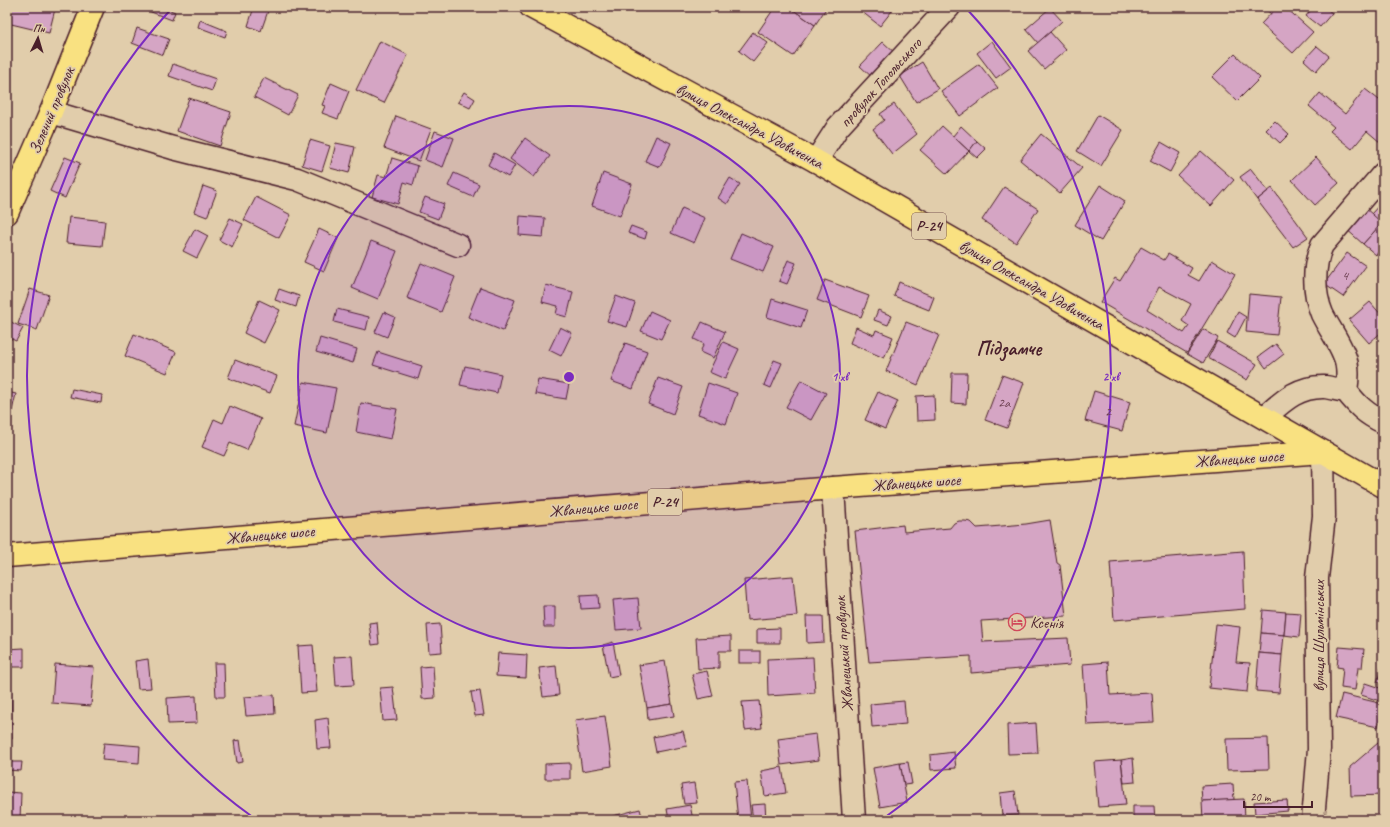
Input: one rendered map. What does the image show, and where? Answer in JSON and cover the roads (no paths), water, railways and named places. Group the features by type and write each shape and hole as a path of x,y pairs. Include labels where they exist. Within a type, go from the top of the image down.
{"main road":[{"name":"Зелений провулок","path":"7,213 51,112 93,7"},
{"name":"вулиця Олександра Удовиченка","path":"531,7 816,161 1383,486"},
{"name":"Жванецьке шосе","path":"7,556 833,488 1323,452"}],"street":[{"name":"провулок Топольського","path":"816,161 838,127 949,7"},
{"path":"51,112 173,148 297,179 458,245"},
{"path":"1383,174 1322,245 1317,257 1315,273 1316,293 1322,313 1345,356 1348,374 1346,391 1357,406 1364,412 1383,422"},
{"path":"1265,417 1284,400 1301,391 1324,387 1346,391"},
{"name":"вулиця Шульмінських","path":"1313,820 1319,749 1317,578 1324,516 1323,452"},
{"name":"Жванецький провулок","path":"833,488 854,820"}],"place":[{"name":"Ксенія","path":"1017,622"}],"district":[{"name":"Підзамче","path":"1009,348"}]}
